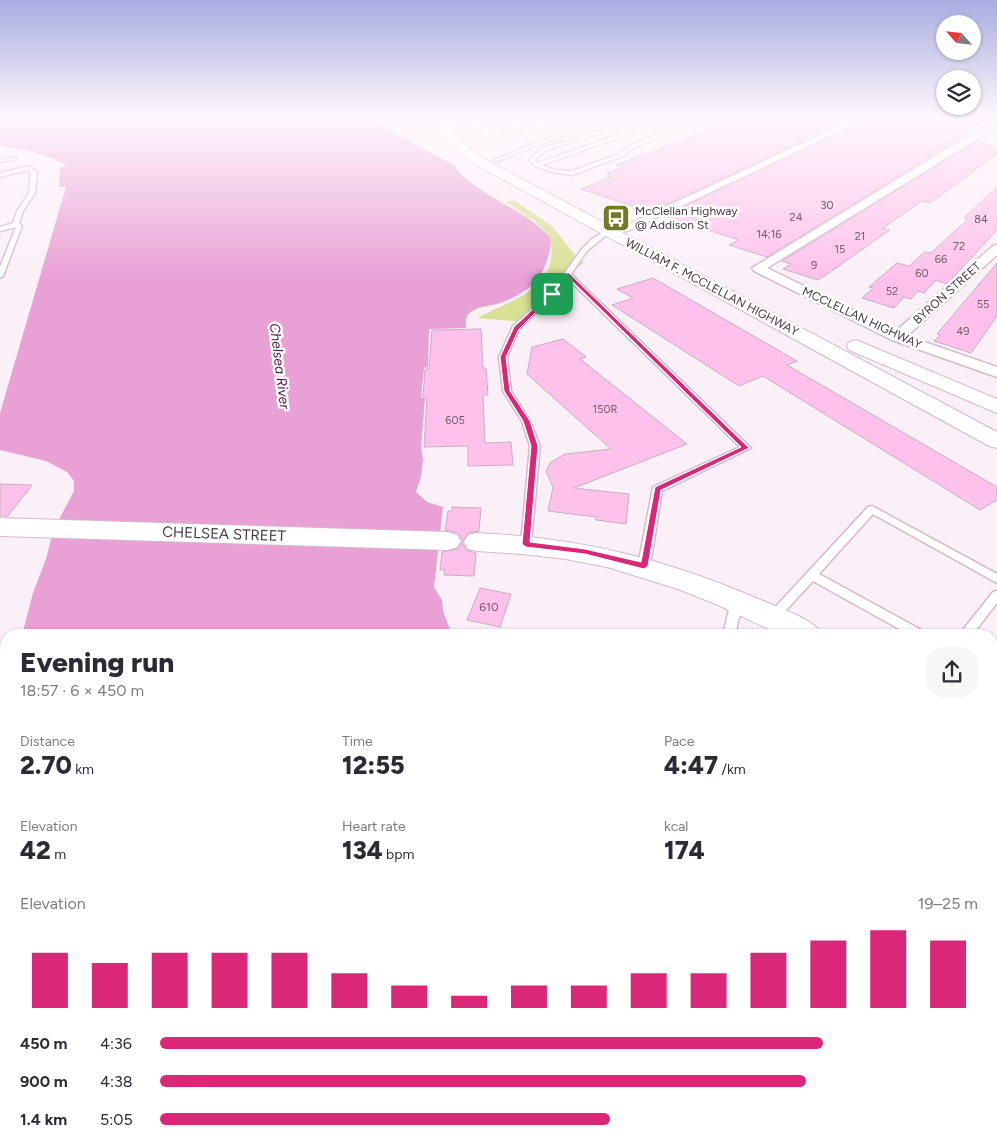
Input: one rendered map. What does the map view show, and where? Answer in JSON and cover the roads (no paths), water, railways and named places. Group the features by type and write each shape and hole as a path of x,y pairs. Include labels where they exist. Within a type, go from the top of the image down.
{"main road":[{"name":"WILLIAM F. MCCLELLAN HIGHWAY","path":"500,171 837,338 997,407"},
{"name":"WILLIAM F. MCCLELLAN HIGHWAY","path":"514,171 616,230 997,441"},
{"name":"CHELSEA STREET","path":"0,527 448,541"},
{"path":"477,542 515,543 585,552 644,566 695,583 737,600 796,629"}],"street":[{"path":"616,230 748,171"},
{"name":"MCCLELLAN HIGHWAY","path":"918,171 758,268 897,337 997,372"},
{"name":"BYRON STREET","path":"897,337 997,249"}],"lane":[{"path":"0,175 19,171"},
{"path":"0,276 19,226 16,224 20,211 32,193 34,172 32,171"},
{"path":"553,171 572,173 579,171"},
{"path":"0,229 16,224"},
{"path":"515,543 535,446 526,421 507,391 503,357 516,328 552,294 568,274 580,252 616,230"},
{"path":"568,274 746,448 657,489 644,566"},
{"path":"773,617 872,510 997,579"},
{"path":"811,576 910,629"},
{"path":"970,629 997,596"},
{"path":"730,629 737,600"}],"water":[{"name":"Chelsea River","path":"60,171 458,171 480,189 531,221 547,235 551,243 550,252 543,271 527,289 503,302 472,311 467,316 466,328 429,329 428,367 424,368 421,398 425,398 421,447 423,459 421,476 416,492 427,502 443,507 434,587 442,600 443,611 450,629 24,629 53,531 74,491 74,481 67,472 46,461 0,450 0,413 66,187 59,187"}],"place":[{"name":"McClellan Highway @ Addison St","path":"616,218"}]}
